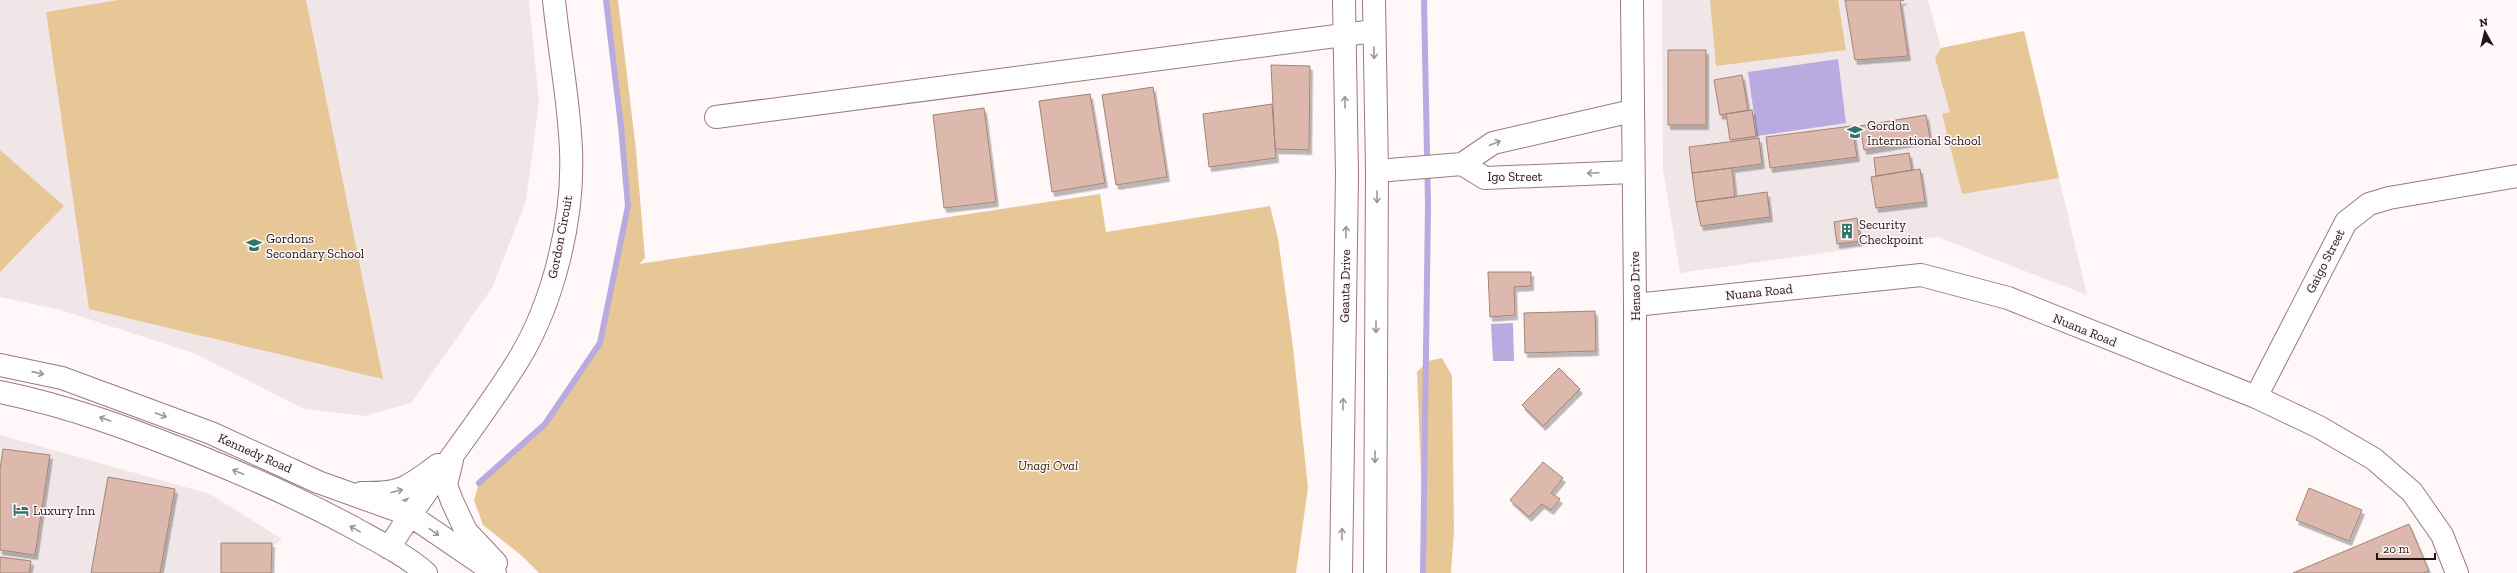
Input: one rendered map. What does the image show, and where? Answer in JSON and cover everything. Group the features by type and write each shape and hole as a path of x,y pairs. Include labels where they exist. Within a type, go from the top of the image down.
{"main road":[{"name":"Gordon Circuit","path":"389,548 410,515 519,358 540,317 556,270 568,201 571,151 554,0"},
{"name":"Geauta Drive","path":"1341,573 1347,174 1344,0"},
{"path":"1374,0 1374,31 1386,171 1374,573"},
{"name":"Henao Drive","path":"1632,0 1632,172 1635,305 1635,573"},
{"path":"716,117 1374,31"},
{"path":"1386,171 1462,164 1493,143 1632,112"},
{"name":"Igo Street","path":"1462,164 1485,178 1632,172"},
{"name":"Gaigo Street","path":"2256,397 2346,222 2369,204 2389,198 2517,176"},
{"name":"Nuana Road","path":"1635,305 1921,275 2008,298 2256,397 2319,427 2374,459 2412,492 2442,534 2457,573"},
{"name":"Kennedy Road","path":"0,365 62,378 212,433 318,482 410,515 495,573"},
{"name":"Kennedy Road","path":"0,392 45,401 104,419 249,477 325,512 389,548 426,573"},
{"path":"318,482 350,492 385,494 405,489 454,453"},
{"path":"454,453 446,485 452,501 466,531 505,573"}],"shaded area":[{"name":"Gordons Secondary School","path":"0,0 529,0 539,102 526,201 492,288 411,403 364,416 304,409 196,354 61,310 0,297"},
{"name":"Gordon International School","path":"1662,0 1928,0 1941,48 2024,31 2087,295 1937,237 1680,273 1663,170"},
{"path":"1838,59 1846,123 1757,136 1748,72"},
{"path":"1513,323 1514,361 1493,361 1491,324"},
{"path":"0,435 210,494 282,539 244,573 0,573"}],"green space":[{"path":"118,0 306,0 383,379 89,309 46,12"},
{"name":"Unagi Oval","path":"606,0 618,0 636,150 645,258 639,264 1100,194 1106,232 1270,206 1278,238 1293,347 1308,488 1296,573 539,573 522,556 483,525 474,500 479,483 545,424 600,343 628,206 621,126"},
{"path":"1710,0 1838,0 1846,50 1716,66"},
{"path":"2024,31 2059,178 1962,194 1942,114 1950,112 1935,58 1941,48"},
{"path":"0,150 64,206 0,272"},
{"path":"1442,358 1452,376 1454,531 1451,573 1425,573 1417,372 1428,361"}],"building":[{"path":"1845,0 1904,0 1900,1 1908,56 1855,60"},
{"path":"1668,50 1706,50 1706,125 1668,125"},
{"path":"1271,65 1310,66 1309,150 1275,149"},
{"path":"1742,75 1748,110 1720,115 1714,80"},
{"path":"1153,87 1167,177 1116,185 1102,95"},
{"path":"1090,94 1105,183 1052,192 1039,101"},
{"path":"1272,104 1276,158 1209,167 1203,114"},
{"path":"984,108 996,202 944,208 933,115"},
{"path":"1752,110 1756,136 1730,140 1726,114"},
{"path":"1926,115 1930,139 1864,150 1860,126"},
{"path":"1852,126 1857,157 1770,168 1766,137"},
{"path":"1759,138 1762,164 1692,173 1689,147"},
{"path":"1909,153 1912,170 1876,176 1874,158"},
{"path":"1732,168 1735,197 1696,202 1692,173"},
{"path":"1920,169 1925,202 1876,208 1871,177"},
{"path":"1767,192 1770,217 1701,226 1696,202"},
{"name":"Security Checkpoint","path":"1857,218 1860,241 1837,244 1834,222"},
{"path":"1488,272 1531,272 1531,286 1514,287 1515,315 1490,317"},
{"path":"1595,311 1596,351 1525,353 1524,313"},
{"path":"1559,368 1580,389 1543,426 1522,405"},
{"name":"Luxury Inn","path":"3,449 50,455 35,555 0,550 0,469"},
{"path":"1543,462 1563,478 1551,493 1560,499 1551,510 1542,504 1529,517 1510,500"},
{"path":"108,477 175,489 160,573 91,573"},
{"path":"2309,488 2362,510 2349,541 2296,520"},
{"path":"2409,524 2429,571 2423,573 2293,573"},
{"path":"221,543 272,543 271,573 221,573"},
{"path":"0,557 31,561 29,573 0,573"}],"waterway":[{"path":"479,483 545,424 600,343 628,206 621,126 606,0"},
{"path":"1423,573 1428,205 1424,0"}],"place":[{"name":"Gordon International School","path":"1855,132"},
{"name":"Security Checkpoint","path":"1847,231"},
{"name":"Gordons Secondary School","path":"254,245"},
{"name":"Luxury Inn","path":"21,510"}]}
